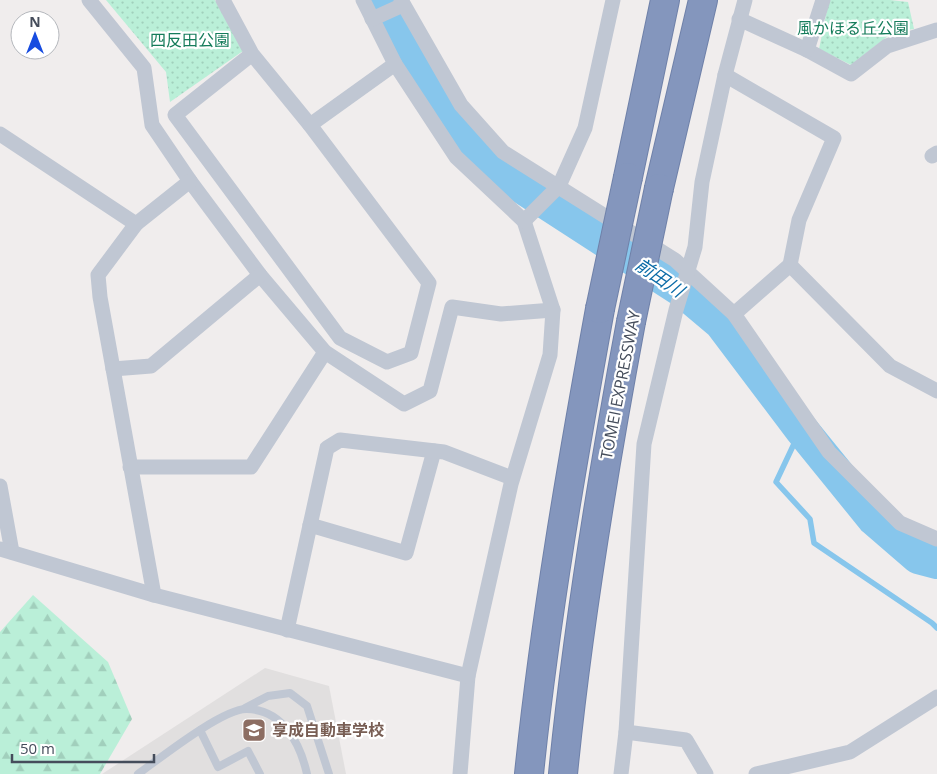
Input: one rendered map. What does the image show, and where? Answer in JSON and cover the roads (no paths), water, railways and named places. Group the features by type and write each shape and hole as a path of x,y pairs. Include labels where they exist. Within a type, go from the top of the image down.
{"highway":[{"name":"TOMEI EXPRESSWAY","path":"529,774 535,714 566,497 600,309 666,0"},
{"name":"TOMEI EXPRESSWAY","path":"563,774 568,716 598,502 631,322 659,188 703,0"}],"street":[{"path":"89,0 144,68 152,125 190,181 260,274 325,352 404,404 430,390 452,307 501,314 553,310"},
{"path":"223,0 252,54 310,125 429,283 411,353 387,362 340,338 175,115 252,54"},
{"path":"363,0 395,64 456,157 524,221 553,310 550,355 512,478 468,676 460,774"},
{"path":"524,221 559,186 585,128 613,0"},
{"path":"622,774 644,444 676,310 695,247 702,182 725,75 745,0"},
{"path":"807,50 823,0"},
{"path":"372,19 402,2 461,105 503,152 675,260 688,274 734,314 829,452 900,523 937,539"},
{"path":"739,18 807,50 851,74 887,46 937,30"},
{"path":"310,125 395,64"},
{"path":"725,75 834,138 799,220 790,265 734,314"},
{"path":"1,136 136,224"},
{"path":"154,596 98,275 136,224 190,181"},
{"path":"790,265 890,366 937,391"},
{"path":"113,369 151,366 260,274"},
{"path":"130,466 251,466 325,352"},
{"path":"287,630 327,448 340,440 444,452 512,478"},
{"path":"310,526 406,553 434,451"},
{"path":"0,486 6,550 154,596 468,676"},
{"path":"756,774 850,752 937,697"},
{"path":"626,732 686,740 706,774"}],"lane":[{"path":"138,774 149,771 200,730 218,719 268,696 290,693 307,706 329,774"},
{"path":"245,708 271,715 292,732 307,774"},
{"path":"200,730 218,767 248,751 260,774"}],"waterway":[{"name":"前田川","path":"382,0 397,32 451,122 502,174 683,291 721,323 801,429 874,519 918,557 937,562"},
{"path":"801,429 776,482 810,519 814,543 937,628"}],"place":[{"name":"享成自動車学校","path":"254,730"}],"park label":[{"name":"風かほる丘公園","path":"853,28"},
{"name":"四反田公園","path":"190,40"}]}
